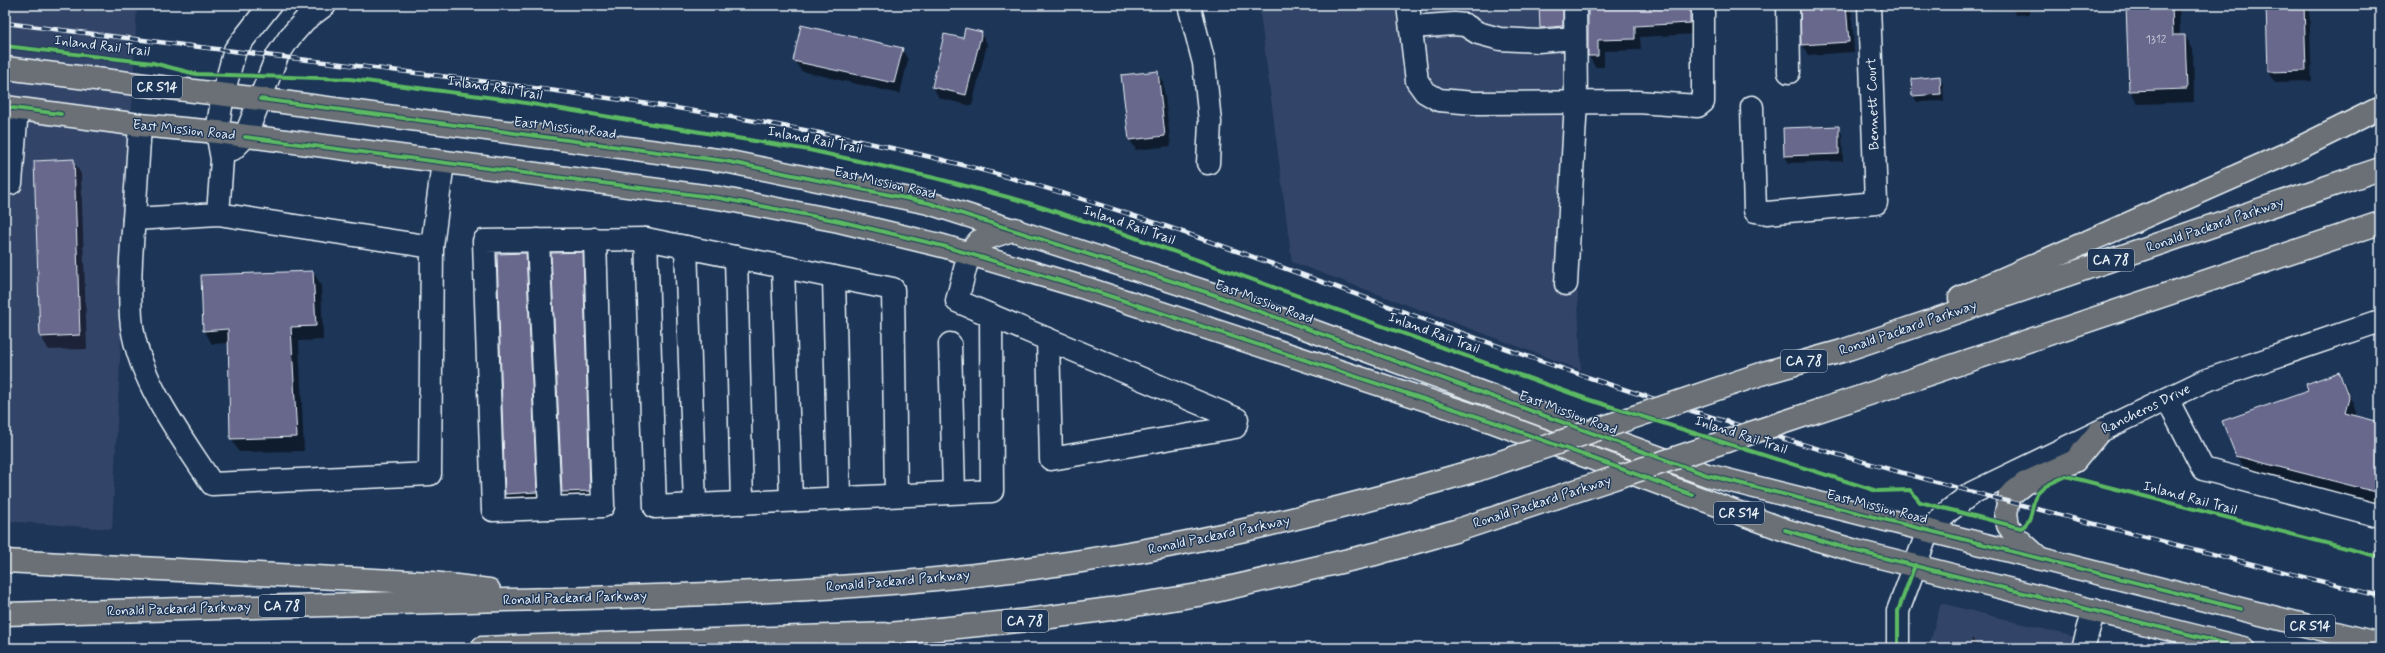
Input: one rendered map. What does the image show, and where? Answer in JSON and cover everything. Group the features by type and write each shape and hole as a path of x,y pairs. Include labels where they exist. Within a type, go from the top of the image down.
{"main road":[{"name":"East Mission Road","path":"5,68 92,80 223,94 725,161 829,181 929,203 1015,229 1212,294 1707,475 2380,644"},
{"name":"East Mission Road","path":"11,108 140,125 217,132 719,198 839,221 969,253 1085,288 1491,421 1770,525 1915,565 2243,648"},
{"path":"1842,351 2122,225 2293,151 2380,108"},
{"name":"Ronald Packard Parkway","path":"5,614 760,593 948,578 1034,568 1199,541 1273,525 1364,502 1477,470 1767,372 1842,351 2380,169"},
{"name":"Ronald Packard Parkway","path":"482,648 737,641 889,634 1028,620 1198,595 1375,554 1455,531 2380,223"},
{"path":"969,253 979,241 1015,229"},
{"path":"2040,559 2016,537 2008,525 2006,513 2010,495 2024,483 2075,460 2099,432"},
{"path":"5,561 432,583 559,599"}],"street":[{"path":"218,214 222,158 217,132 223,94 235,50 270,5"},
{"path":"222,158 246,137 277,56 290,37 305,20 325,5"},
{"path":"1189,5 1204,62 1210,122 1208,163"},
{"path":"1408,5 1417,81 1425,92 1439,100 1474,104 1576,101 1637,102 1698,106 1703,102 1703,5"},
{"path":"1566,284 1576,101 1575,5"},
{"path":"1788,5 1789,72"},
{"name":"Bennett Court","path":"1752,107 1755,211 1767,213 1876,203 1869,5"},
{"path":"1411,27 1460,24 1478,33 1500,39 1538,41 1575,38"},
{"path":"11,108 11,183"},
{"path":"140,125 134,220 131,318 141,360 170,419 212,484 430,474 432,247 443,162"},
{"path":"134,220 218,214 432,247"},
{"path":"595,239 603,506 493,510 484,242 538,240 595,239 646,239 893,289 896,495"},
{"path":"646,239 655,507 992,491 991,315"},
{"path":"538,240 550,508"},
{"path":"686,247 695,505"},
{"path":"969,253 957,301 1048,339 1237,419 1234,427 1050,459 1048,339"},
{"path":"736,257 742,503"},
{"path":"784,266 791,500"},
{"path":"834,277 839,498"},
{"name":"Rancheros Drive","path":"1928,531 1950,510 1972,493 2204,381 2380,321"},
{"path":"950,344 954,492"},
{"path":"2166,399 2203,469 2380,516"},
{"path":"1898,648 1898,612 1928,531"},
{"path":"2083,648 2094,610"}],"shaded area":[{"path":"5,5 137,5 112,529 5,521"},
{"path":"1259,5 1565,5 1581,370 1292,262"},
{"path":"1941,603 2118,648 1931,648 1931,639"}],"building":[{"path":"1539,5 1563,5 1563,26 1540,28"},
{"path":"1588,5 1690,5 1690,23 1635,26 1635,39 1598,40 1598,56 1588,56"},
{"path":"1800,5 1846,5 1849,42 1801,45"},
{"path":"2126,5 2172,5 2173,35 2185,35 2187,89 2129,91"},
{"path":"2266,5 2304,5 2306,71 2268,72"},
{"path":"801,25 903,48 894,83 793,61"},
{"path":"965,28 982,32 966,95 932,87 944,34 963,38"},
{"path":"1158,71 1165,136 1129,140 1121,75"},
{"path":"1940,76 1941,94 1912,96 1911,79"},
{"path":"1839,126 1839,154 1784,156 1783,128"},
{"path":"74,159 80,335 40,337 34,161"},
{"path":"583,252 590,491 562,492 551,253"},
{"path":"526,253 537,492 505,494 497,254"},
{"path":"313,271 316,326 291,327 297,437 230,439 228,329 203,331 201,275"},
{"path":"2339,372 2349,398 2345,413 2380,422 2380,493 2236,456 2222,421 2308,391 2306,384"}],"railway":[{"path":"5,23 475,80 610,98 810,131 943,160 1028,183 1111,208 1195,236 1525,356 1703,415 1896,471 2089,523 2380,596"}],"cycle path":[{"name":"Inland Rail Trail","path":"5,46 153,63 196,74 350,79 495,98 809,150 935,178 1019,200 1122,233 1587,399 1877,491 1910,490 1920,502 2021,528 2028,521 2038,492 2047,485 2066,476 2380,557"},
{"path":"260,99 725,161 929,203 1212,294 1707,475 2241,609"},
{"path":"5,107 61,114"},
{"path":"245,137 719,198 839,221 943,246 1085,288 1491,421 1693,495"},
{"path":"1785,530 1856,551 2243,648"},
{"path":"1898,648 1898,611 1915,565"}]}
